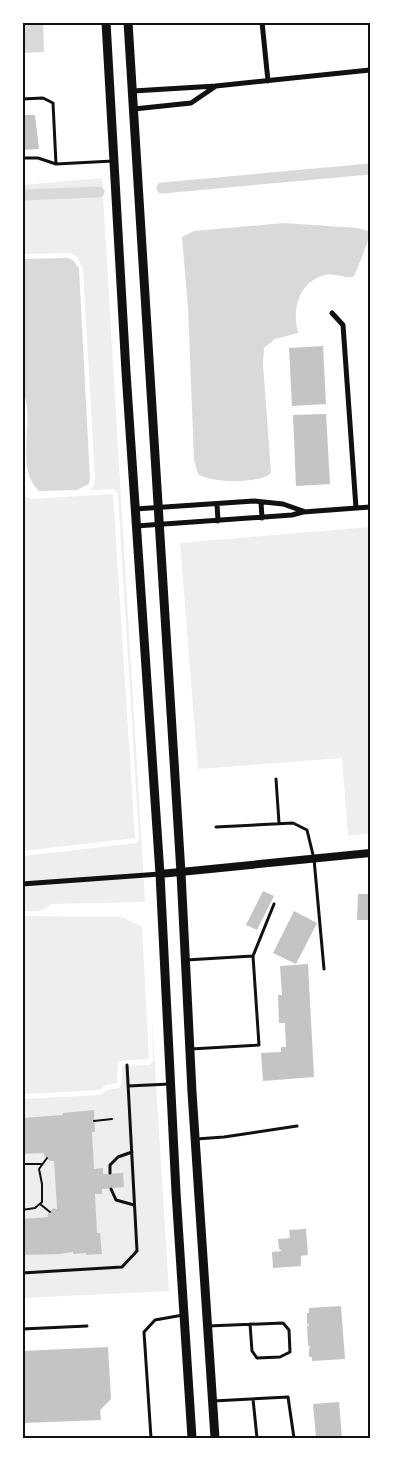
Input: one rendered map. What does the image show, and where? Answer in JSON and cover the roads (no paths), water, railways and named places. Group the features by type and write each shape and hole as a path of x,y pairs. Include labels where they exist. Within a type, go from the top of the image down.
{"main road":[{"path":"106,22 136,526 160,874 192,1438"},
{"path":"128,22 181,873 195,1139 215,1438"}],"street":[{"path":"262,22 268,81"},
{"path":"133,91 216,86 370,70"},
{"path":"134,109 190,104 216,86"},
{"path":"332,313 343,324 356,508"},
{"path":"135,509 262,502 283,504 304,512"},
{"path":"262,502 262,518"},
{"path":"217,504 218,521"},
{"path":"136,526 262,518 304,512 370,507"},
{"path":"22,884 181,873 370,853"}],"lane":[{"path":"22,99 43,98 53,103 56,164"},
{"path":"22,158 38,158 56,164 114,161"},
{"path":"276,779 279,823"},
{"path":"216,827 293,822 306,830 314,859 324,969"},
{"path":"190,1049 259,1045 253,956 274,904"},
{"path":"186,960 253,956"},
{"path":"22,1273 122,1267 137,1252 127,1065"},
{"path":"128,1086 171,1084"},
{"path":"195,1139 224,1137 297,1126"},
{"path":"110,1173 110,1165 118,1157 132,1152"},
{"path":"111,1189 116,1200 134,1205"},
{"path":"151,1438 144,1332 154,1320 184,1315"},
{"path":"207,1326 250,1324 283,1323 289,1330 290,1352 280,1357 257,1358 253,1355 250,1324"},
{"path":"22,1329 87,1326"},
{"path":"212,1401 288,1397 294,1438"},
{"path":"253,1399 257,1438"}],"waterway":[{"path":"162,188 370,169"},
{"path":"22,195 99,192"}]}
